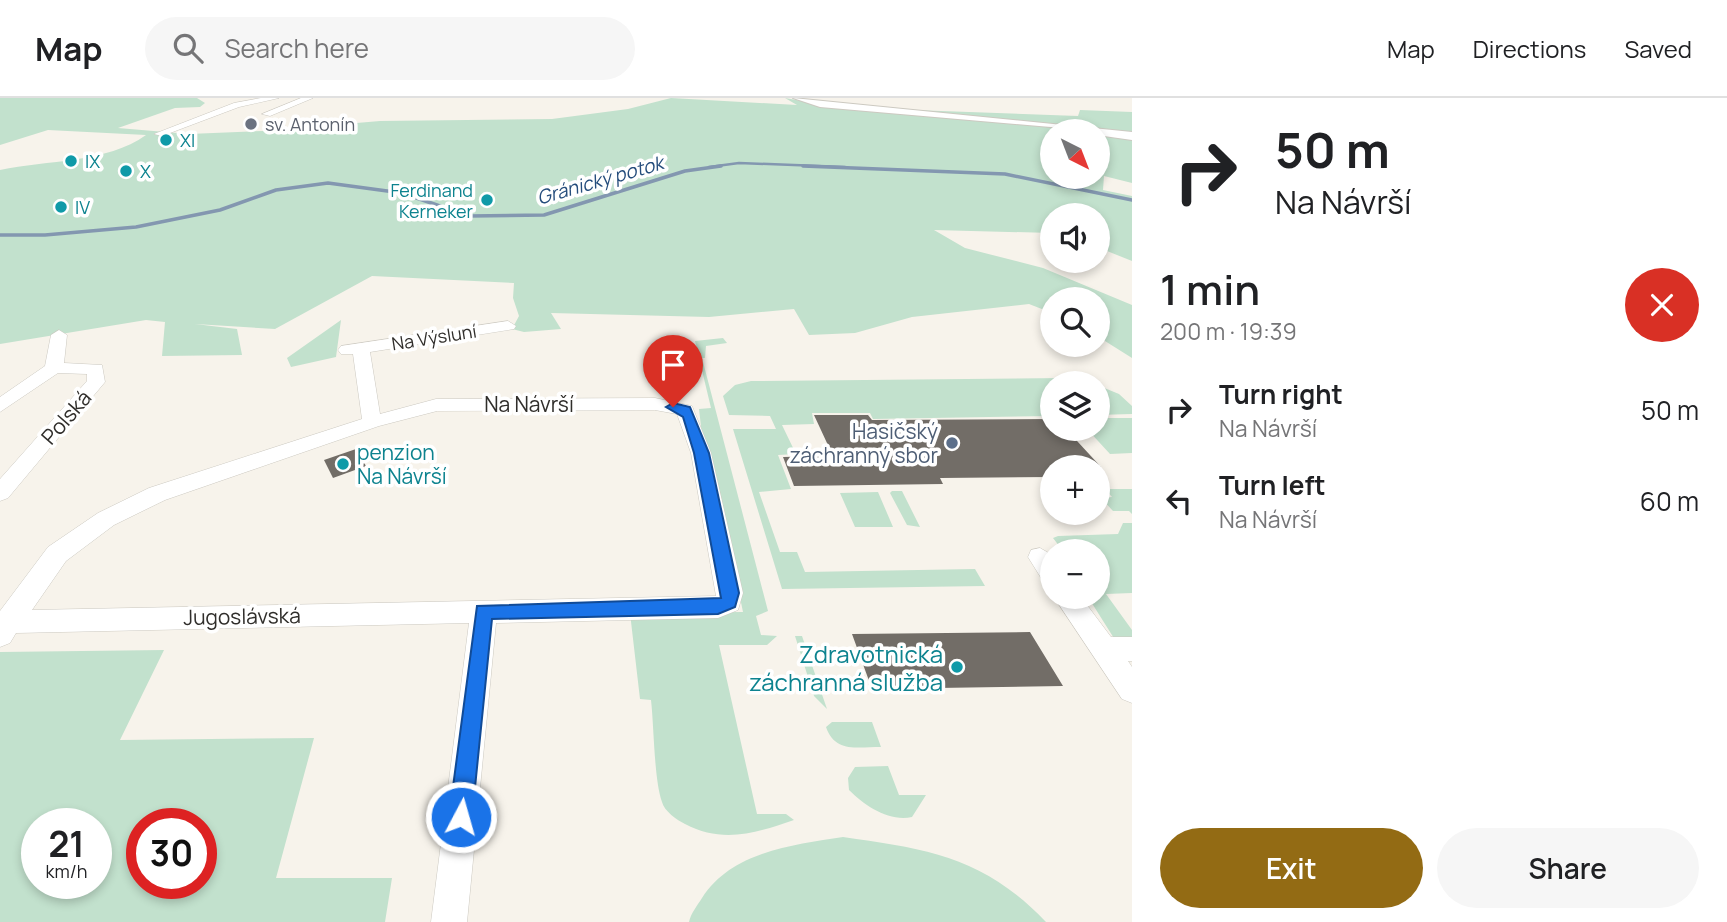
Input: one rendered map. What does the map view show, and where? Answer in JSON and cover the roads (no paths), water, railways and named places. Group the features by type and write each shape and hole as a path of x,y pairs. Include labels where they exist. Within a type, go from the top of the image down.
{"street":[{"path":"159,134 245,103 275,98"},
{"path":"291,105 309,98"},
{"path":"799,98 820,104 1078,128 1132,136"},
{"name":"Na Výsluní","path":"372,422 354,349 508,326"},
{"path":"0,406 54,368 59,335"},
{"name":"Polská","path":"0,493 96,382 96,369 54,368"},
{"name":"Na Návrší","path":"3,626 57,554 106,519 157,494 372,422 436,405 654,404 685,410 690,417 712,499 730,593 729,602 718,607 484,611"},
{"path":"1076,609 1132,690"},
{"path":"449,922 484,611"},
{"name":"Jugoslávská","path":"3,626 484,611"},
{"path":"1104,649 1132,649"}],"waterway":[{"name":"Gránický potok","path":"709,167 739,163 845,167"},
{"name":"Gránický potok","path":"0,235 45,235 136,227 220,210 276,190 328,183 402,193 469,216 544,215 685,171 721,166"},
{"name":"Gránický potok","path":"803,166 1005,174 1132,200"}],"place":[{"name":"sv. Antonín","path":"251,124"},
{"name":"XI","path":"166,140"},
{"name":"IX","path":"71,161"},
{"name":"X","path":"126,171"},
{"name":"Ferdinand Kerneker","path":"487,200"},
{"name":"IV","path":"61,207"},
{"name":"Hasičský záchranný sbor","path":"952,443"},
{"name":"penzion Na Návrší","path":"343,464"},
{"name":"Zdravotnická záchranná služba","path":"957,667"}]}
